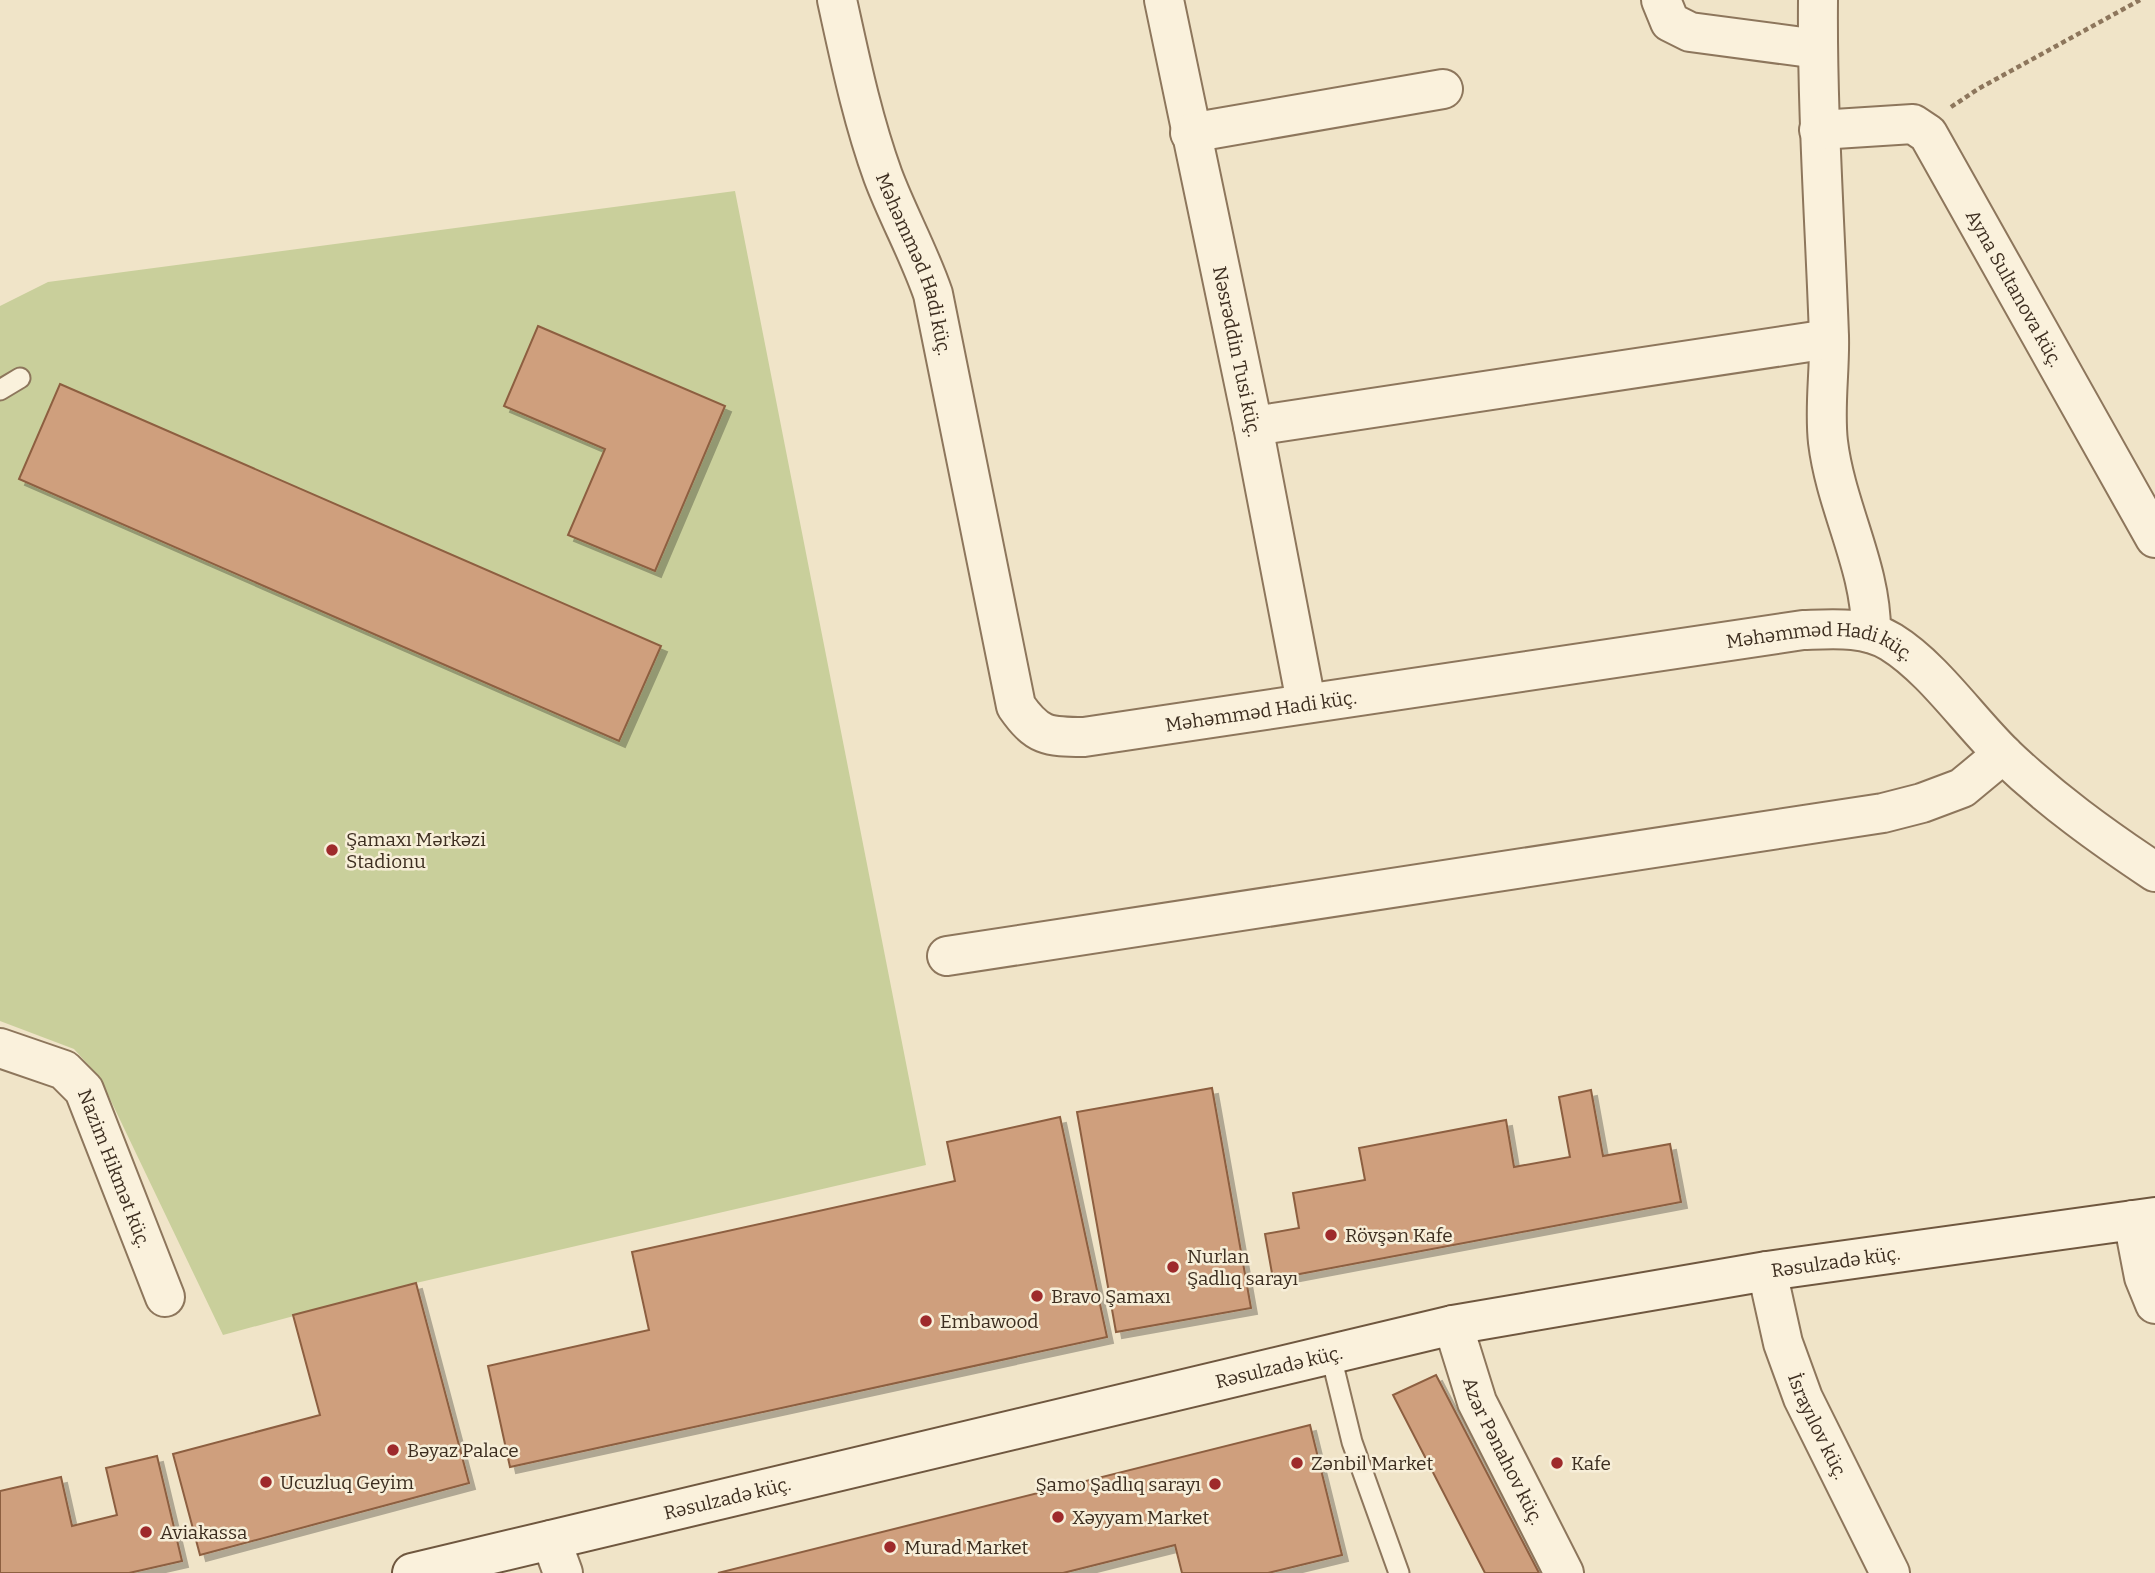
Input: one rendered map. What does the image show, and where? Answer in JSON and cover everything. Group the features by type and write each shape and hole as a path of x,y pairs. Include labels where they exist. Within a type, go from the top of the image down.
{"street":[{"name":"Məhəmməd Hadi küç.","path":"837,0 865,121 884,178 922,262 933,294 1016,706 1032,728 1054,737 1084,737 1803,630 1839,629 1871,633 1891,642 1913,659 2003,754 2066,811 2155,872"},
{"name":"Nəsrəddin Tusi küç.","path":"1164,0 1253,426 1306,702"},
{"path":"1661,0 1670,22 1690,32 1818,49"},
{"path":"1818,0 1819,130 1829,339 1828,439 1836,491 1872,606 1871,633"},
{"path":"1190,133 1443,89"},
{"path":"1819,130 1913,124 1928,134"},
{"name":"Ayna Sultanova küç.","path":"1928,134 2155,538"},
{"path":"1253,426 1829,339"},
{"path":"947,956 1883,813 1922,803 1962,788 2003,754"},
{"name":"Nazim Hikmət küç.","path":"0,1048 64,1070 84,1090 166,1297"},
{"path":"2144,1219 2144,1278 2155,1304"},
{"name":"Rəsulzadə küç.","path":"412,1573 557,1556 1331,1352 1453,1325 1767,1271 2144,1219"},
{"name":"İsrayılov küç.","path":"1767,1271 1783,1343 1803,1398 1890,1573"},
{"name":"Azər Pənahov küç.","path":"1453,1325 1477,1402 1564,1573"}],"lane":[{"path":"0,390 20,378"},
{"path":"1331,1352 1352,1442 1399,1573"}],"path":[{"path":"1928,134 1954,103 2140,0"}],"green space":[{"path":"735,191 926,1165 416,1283 223,1335 100,1078 74,1049 0,1021 0,306 48,282"}],"building":[{"path":"538,326 725,406 655,571 568,535 605,449 504,406"},
{"path":"60,384 661,646 619,741 19,479"},
{"path":"1212,1088 1251,1308 1116,1332 1077,1112"},
{"path":"1591,1090 1603,1156 1670,1144 1681,1202 1273,1279 1265,1234 1299,1228 1293,1193 1365,1180 1359,1148 1506,1120 1514,1167 1570,1157 1559,1097"},
{"path":"1060,1117 1107,1337 510,1467 488,1366 649,1330 632,1252 955,1181 947,1142"},
{"path":"416,1283 469,1483 200,1555 173,1454 320,1415 293,1315"},
{"path":"1436,1375 1539,1573 1485,1573 1393,1395"},
{"path":"1310,1425 1342,1555 1268,1573 1182,1573 1175,1545 1063,1573 718,1573"},
{"path":"157,1456 182,1561 129,1573 0,1573 0,1491 61,1477 72,1526 117,1515 106,1468"}],"place":[{"name":"Şamaxı Mərkəzi Stadionu","path":"332,850"},
{"name":"Rövşən Kafe","path":"1331,1235"},
{"name":"Nurlan Şadlıq sarayı","path":"1173,1267"},
{"name":"Bravo Şamaxı","path":"1037,1296"},
{"name":"Embawood","path":"926,1321"},
{"name":"Bəyaz Palace","path":"393,1450"},
{"name":"Zənbil Market","path":"1297,1463"},
{"name":"Kafe","path":"1557,1463"},
{"name":"Ucuzluq Geyim","path":"266,1482"},
{"name":"Şamo Şadlıq sarayı","path":"1215,1484"},
{"name":"Xəyyam Market","path":"1058,1517"},
{"name":"Aviakassa","path":"146,1532"},
{"name":"Murad Market","path":"890,1547"}]}
